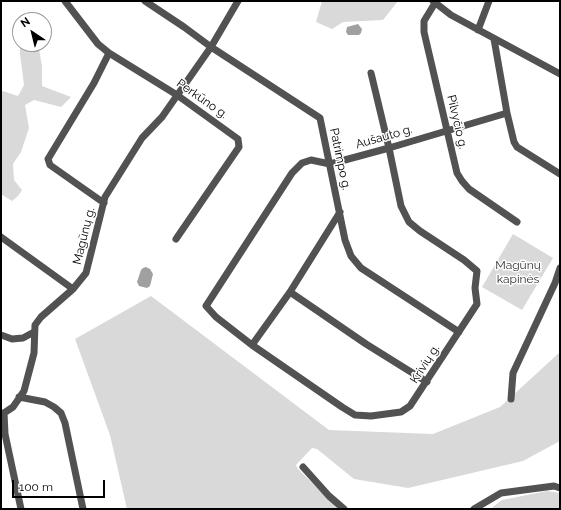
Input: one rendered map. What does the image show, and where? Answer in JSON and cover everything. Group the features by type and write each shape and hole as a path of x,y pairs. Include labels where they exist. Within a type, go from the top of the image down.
{"street":[{"name":"Perkūno g.","path":"65,1 92,38 109,53 177,95 238,139 238,147 176,239"},
{"name":"Patrimpo g.","path":"145,1 184,26 211,47 320,118 345,240 354,261 361,268 459,332"},
{"name":"Magūnų g.","path":"21,509 5,434 3,413 13,406 24,391 34,354 34,332 36,325 41,317 73,289 86,274 105,198 142,138 162,117 211,47 238,1"},
{"path":"478,30 489,1"},
{"path":"434,2 451,15 560,74"},
{"name":"Pilvyčio g.","path":"434,2 424,21 424,32 457,173 469,189 517,222"},
{"path":"494,39 507,113 514,142 517,147 560,174"},
{"path":"104,203 50,165 48,159 94,83 109,53"},
{"name":"Krivių g.","path":"240,253 206,306 216,317 252,345 356,415 371,416 401,412 410,406 477,304 475,288 477,271 464,260 409,222 402,206 371,73"},
{"name":"Aušauto g.","path":"240,253 292,172 302,163 311,160 330,164 507,113"},
{"path":"252,345 290,292 340,212"},
{"path":"1,237 73,289"},
{"path":"510,400 513,373 555,283 560,268"},
{"path":"290,292 366,344 427,382"},
{"path":"1,335 12,339 23,338 34,332"},
{"path":"19,397 45,402 61,413 65,423 83,509"},
{"path":"303,467 329,496 344,509"},
{"path":"474,509 501,493 521,492 554,486 560,488"}],"green space":[{"path":"322,1 398,1 383,20 343,22 332,29 316,22"},
{"path":"20,52 39,52 42,66 42,86 71,97 61,107 34,100 25,105 29,128 21,152 13,164 14,180 22,190 12,201 1,194 1,93 3,91 18,96 24,85"},
{"name":"Magūnų kapinės","path":"513,234 553,258 522,310 482,287"},
{"path":"151,296 329,430 433,434 500,407 560,352 560,441 523,461 408,488 354,479 317,449 312,448 296,465 298,469 339,509 127,509 110,435 75,339"},
{"path":"547,491 560,493 560,509 492,509 502,500"}],"shaded area":[{"path":"358,24 362,29 361,33 359,35 348,35 346,32 347,27"},
{"path":"146,267 150,269 153,274 150,286 147,288 139,286 137,282 141,270"}]}
